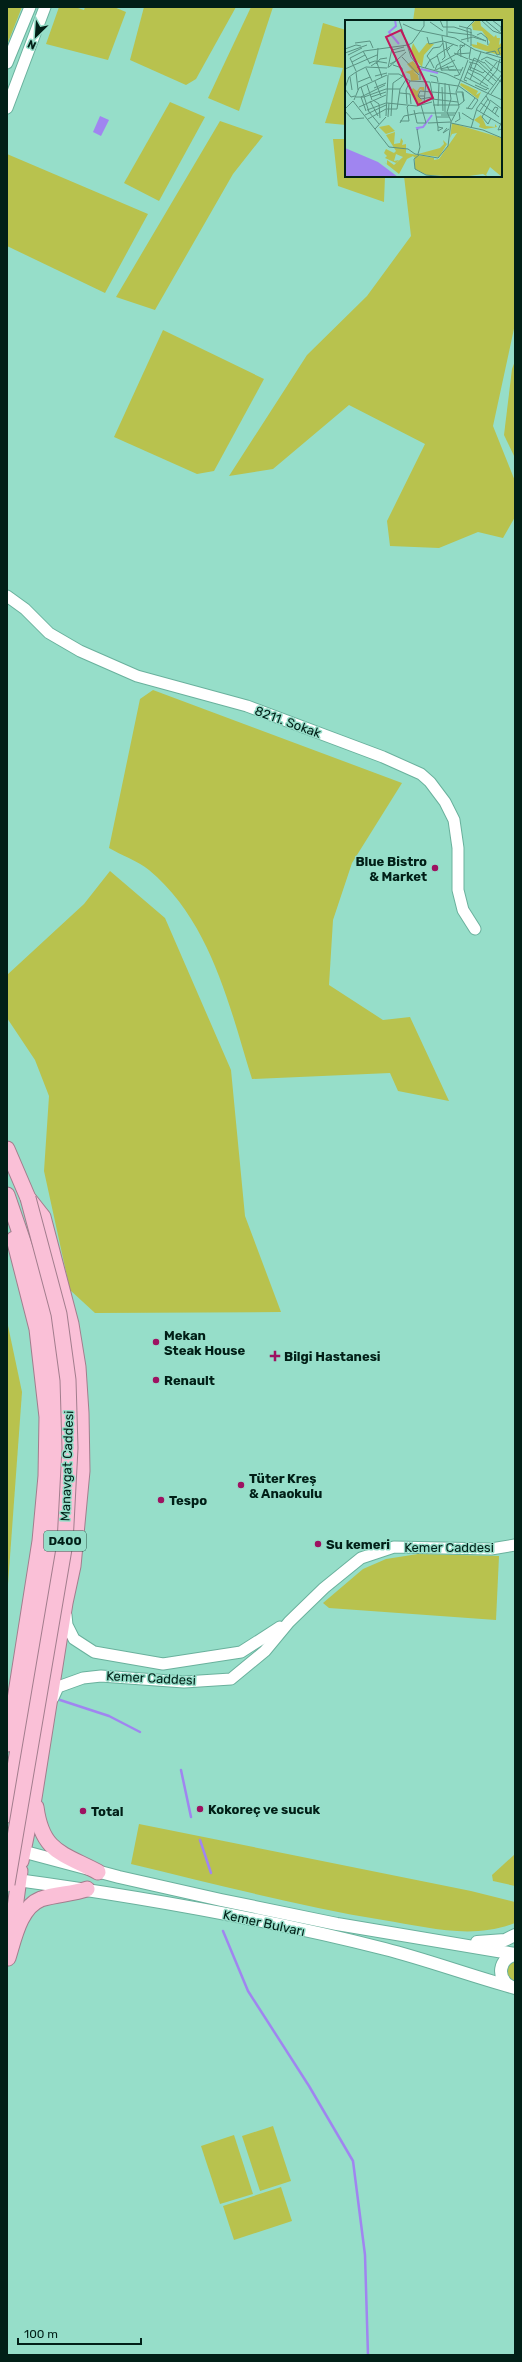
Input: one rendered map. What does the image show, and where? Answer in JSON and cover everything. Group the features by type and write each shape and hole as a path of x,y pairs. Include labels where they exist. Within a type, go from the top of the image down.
{"highway":[{"name":"Manavgat Caddesi","path":"7,1149 28,1198 59,1314 68,1380 70,1448 65,1543 13,1863"},
{"path":"8,1958 13,1863 34,1798 65,1602 73,1566 82,1471 78,1367 71,1324 42,1217 28,1198"},
{"name":"Manavgat Caddesi","path":"7,1815 53,1539 58,1447 57,1382 45,1306 9,1201"},
{"path":"7,1753 40,1541 46,1476 47,1417 37,1329 14,1242 9,1201"},
{"path":"34,1798 38,1826 43,1838 52,1848 98,1872"},
{"path":"7,1961 21,1920 30,1907 40,1900 68,1895 87,1889"}],"main road":[{"name":"Kemer Bulvarı","path":"13,1863 98,1872 329,1922 513,1954"},
{"name":"Kemer Bulvarı","path":"13,1863 87,1889 204,1910 385,1949 514,1987"},
{"path":"456,1943 505,1940 515,1936"},
{"path":"513,1954 503,1963 501,1974 503,1980 514,1987"}],"street":[{"path":"7,63 30,7"},
{"path":"7,108 45,7"},
{"name":"8211. Sokak","path":"7,596 25,609 49,634 80,651 137,676 247,706 383,757 421,774 430,782 445,802 454,820 458,848 458,890 463,910 475,928"},
{"name":"Kemer Caddesi","path":"50,1704 58,1687 83,1678 123,1676 184,1682 232,1679 264,1651 289,1622 345,1569 361,1558 394,1547 491,1548 515,1546"},
{"name":"Kemer Caddesi","path":"65,1602 67,1625 74,1639 94,1652 163,1664 241,1652 289,1622"}],"green space":[{"path":"7,7 22,7 7,45"},
{"path":"59,7 75,7 84,10 85,7 114,7 126,12 108,60 46,44"},
{"path":"144,7 236,7 196,79 186,85 130,60"},
{"path":"251,7 273,7 239,111 208,98"},
{"path":"415,7 515,7 515,324 493,426 515,481 515,517 503,538 478,532 439,548 390,546 387,521 425,444 349,405 273,469 229,476 307,355 367,296 411,236 404,177 502,177 502,20 413,20"},
{"path":"323,23 345,30 345,125 325,123 343,68 313,64"},
{"path":"170,102 205,117 159,201 124,183"},
{"path":"220,121 263,136 233,174 155,310 116,297"},
{"path":"333,139 345,139 345,177 385,177 384,202 338,186"},
{"path":"7,154 148,214 105,293 7,246"},
{"path":"163,330 264,379 214,471 197,474 114,437"},
{"path":"515,361 515,458 504,435 512,369"},
{"path":"153,690 402,783 352,863 333,920 329,985 383,1020 410,1017 449,1101 398,1091 390,1073 252,1079 226,994 203,939 188,914 170,891 149,870 109,848 140,699"},
{"path":"110,871 165,918 231,1070 245,1216 281,1312 95,1313 70,1290 44,1171 49,1096 35,1060 7,1018 7,975 84,904"},
{"path":"7,1321 22,1392 7,1598"},
{"path":"418,1554 499,1556 496,1620 329,1608 323,1603 363,1569 386,1559"},
{"path":"139,1824 471,1891 515,1902 515,1923 482,1931 433,1929 320,1908 131,1864"},
{"path":"515,1854 515,1886 493,1881 492,1875"},
{"path":"515,1961 515,1982 508,1977 507,1972 509,1966"},
{"path":"273,2126 291,2181 260,2191 242,2136"},
{"path":"234,2135 253,2194 220,2204 201,2146"},
{"path":"281,2187 292,2221 234,2240 223,2206"}],"shaded area":[{"path":"100,116 109,120 101,136 93,132"}],"waterway":[{"path":"57,1699 109,1716 140,1732"},
{"path":"181,1770 191,1817"},
{"path":"200,1840 211,1873"},
{"path":"223,1931 248,1991 309,2086 353,2161 365,2255 368,2355"}],"place":[{"name":"Blue Bistro & Market","path":"435,868"},
{"name":"Mekan Steak House","path":"156,1342"},
{"name":"Bilgi Hastanesi","path":"275,1356"},
{"name":"Renault","path":"156,1380"},
{"name":"Tüter Kreş & Anaokulu","path":"241,1485"},
{"name":"Tespo","path":"161,1500"},
{"name":"Su kemeri","path":"318,1544"},
{"name":"Kokoreç ve sucuk","path":"200,1809"},
{"name":"Total","path":"83,1811"}]}
